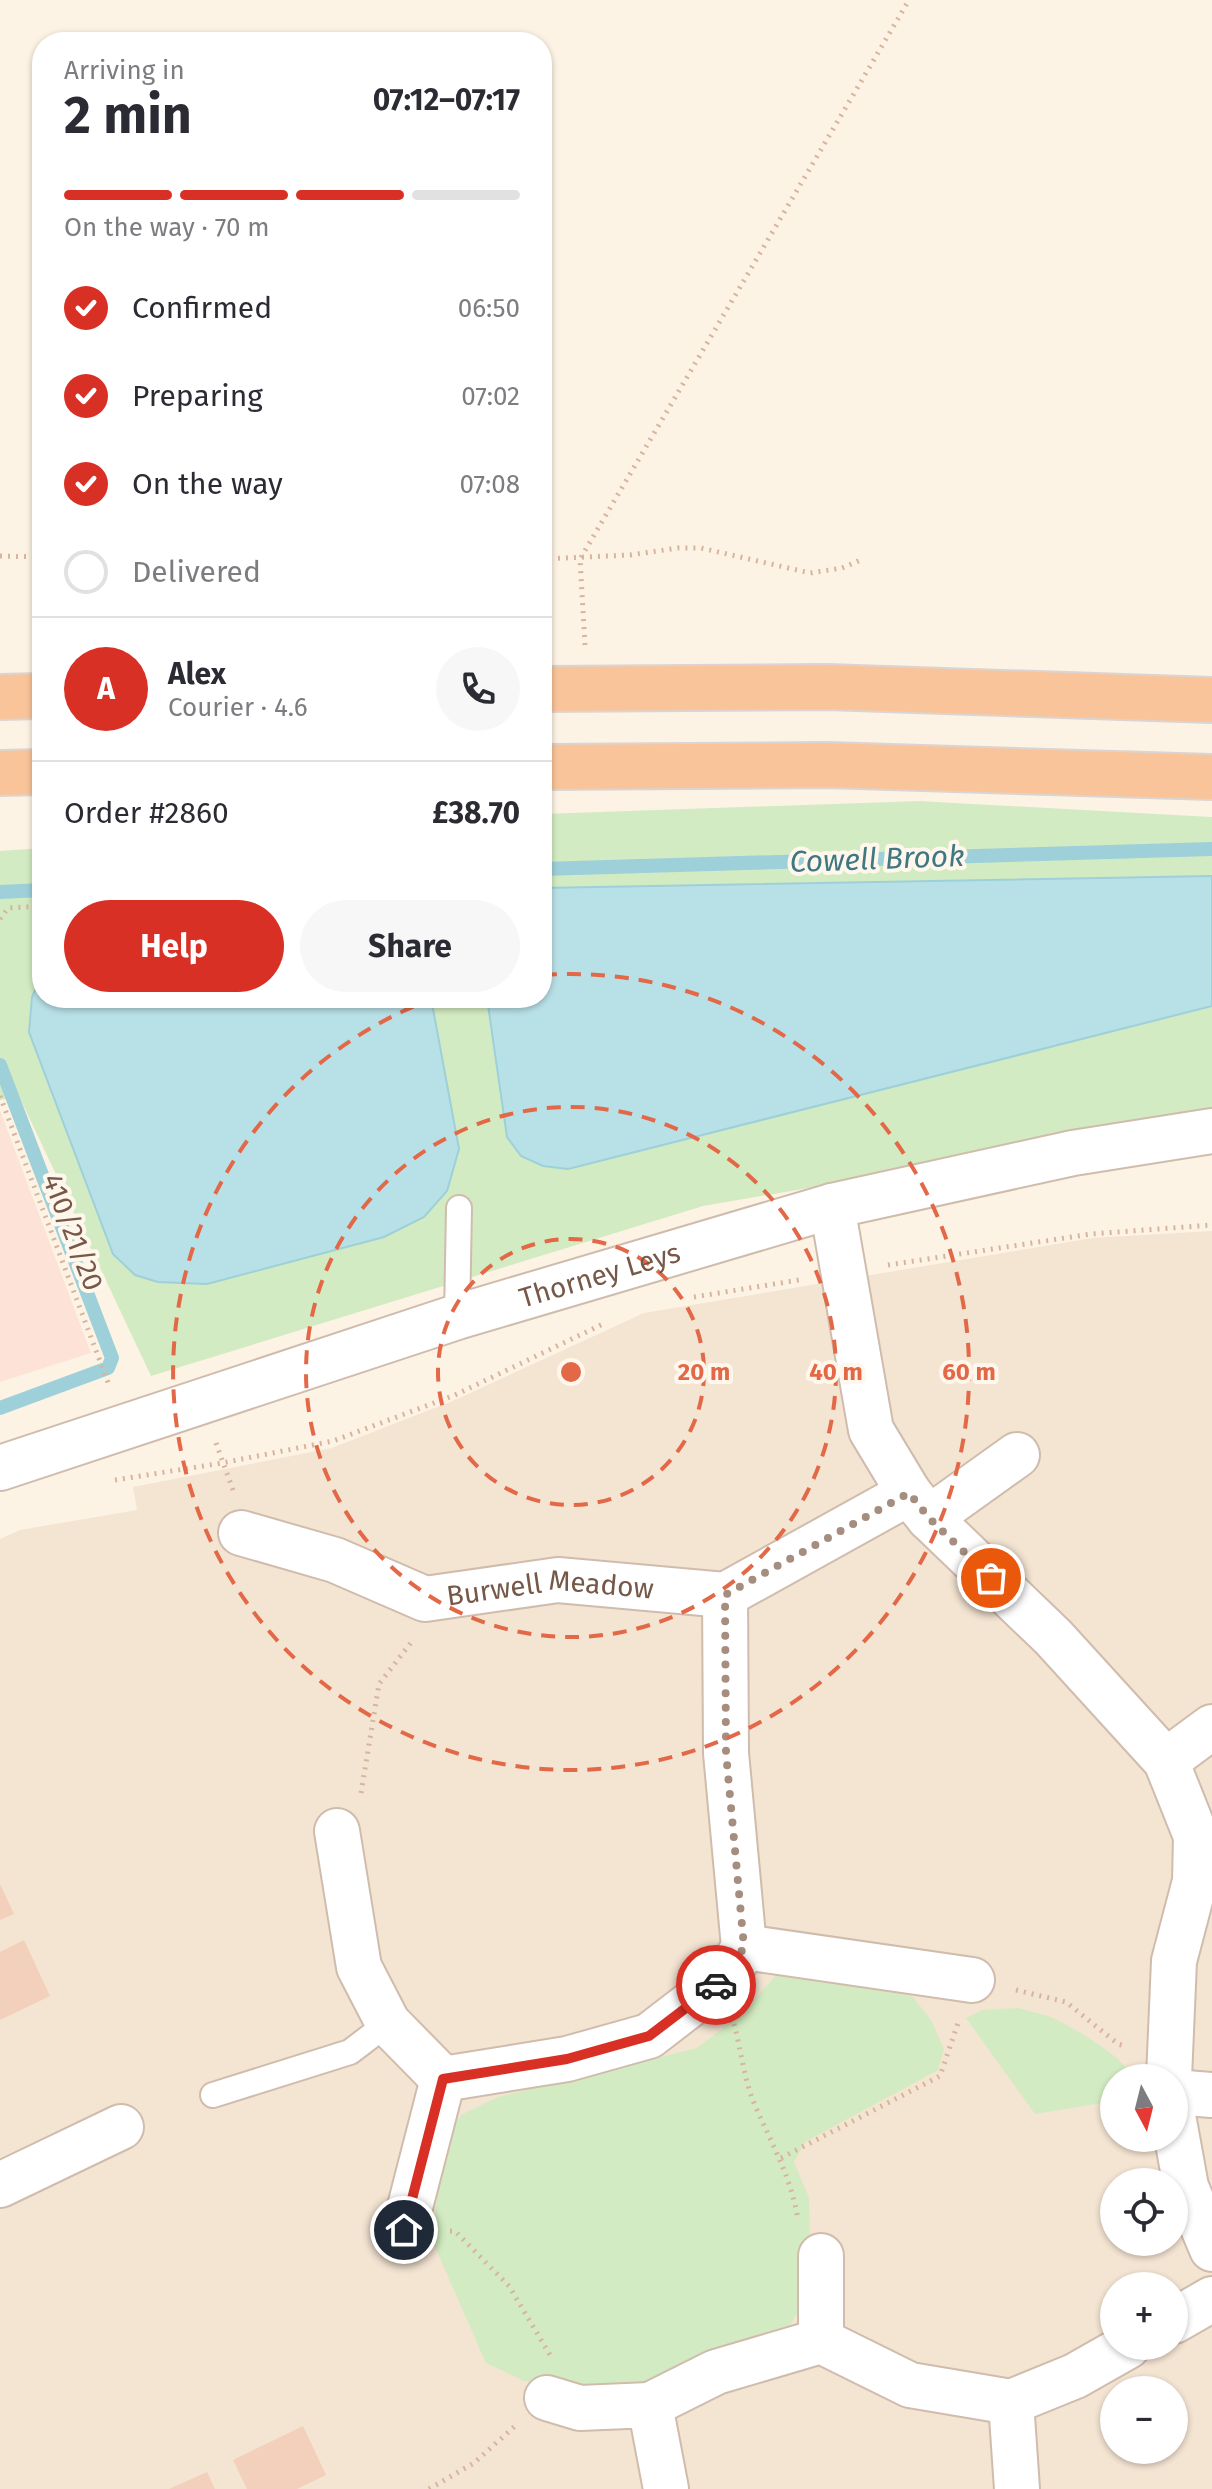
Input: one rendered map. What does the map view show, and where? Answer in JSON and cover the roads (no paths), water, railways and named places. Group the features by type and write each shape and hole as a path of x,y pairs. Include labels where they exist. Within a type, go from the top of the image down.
{"highway":[{"path":"552,689 827,687 1212,700"},
{"path":"0,697 32,696"},
{"path":"552,767 827,765 1212,777"},
{"path":"0,773 32,772"}],"street":[{"name":"Thorney Leys","path":"0,1468 457,1317 832,1206 1073,1153 1212,1131"},
{"path":"832,1206 871,1430 919,1505 1053,1637 1166,1761 1196,1836 1195,1881 1174,1961 1171,2064"},
{"path":"735,1962 726,1753 725,1595 919,1505 1017,1455"},
{"name":"Burwell Meadow","path":"241,1533 335,1560 425,1599 558,1580 725,1595"},
{"path":"1166,1761 1212,1727"},
{"path":"337,1831 359,1967 388,2023 443,2079"},
{"path":"443,2079 567,2059 649,2036 735,1962 972,1980"},
{"path":"404,2230 443,2079"},
{"path":"1188,2084 1212,2095"},
{"path":"0,2185 121,2127"},
{"path":"1180,2152 1186,2187 1212,2249"},
{"path":"809,2245 821,2341"},
{"path":"1188,2313 1212,2299"},
{"path":"564,2403 650,2405 716,2372 821,2341 910,2385 1011,2402 1075,2376 1103,2360"},
{"path":"1011,2402 1017,2489"},
{"path":"650,2405 666,2489"}],"lane":[{"path":"457,1317 459,1208"},
{"path":"213,2095 350,2052 388,2023"}],"water":[{"path":"1212,876 1212,1006 568,1169 543,1166 521,1156 507,1137 488,1008 552,1008 552,888"},
{"path":"32,997 32,1008 433,1008 459,1149 447,1191 424,1217 384,1237 207,1284 158,1282 135,1275 113,1254 29,1032"}],"waterway":[{"name":"Cowell Brook","path":"552,869 1212,849"},
{"name":"Cowell Brook","path":"0,892 32,890"},
{"path":"0,1065 112,1358 108,1368 0,1408"}]}
